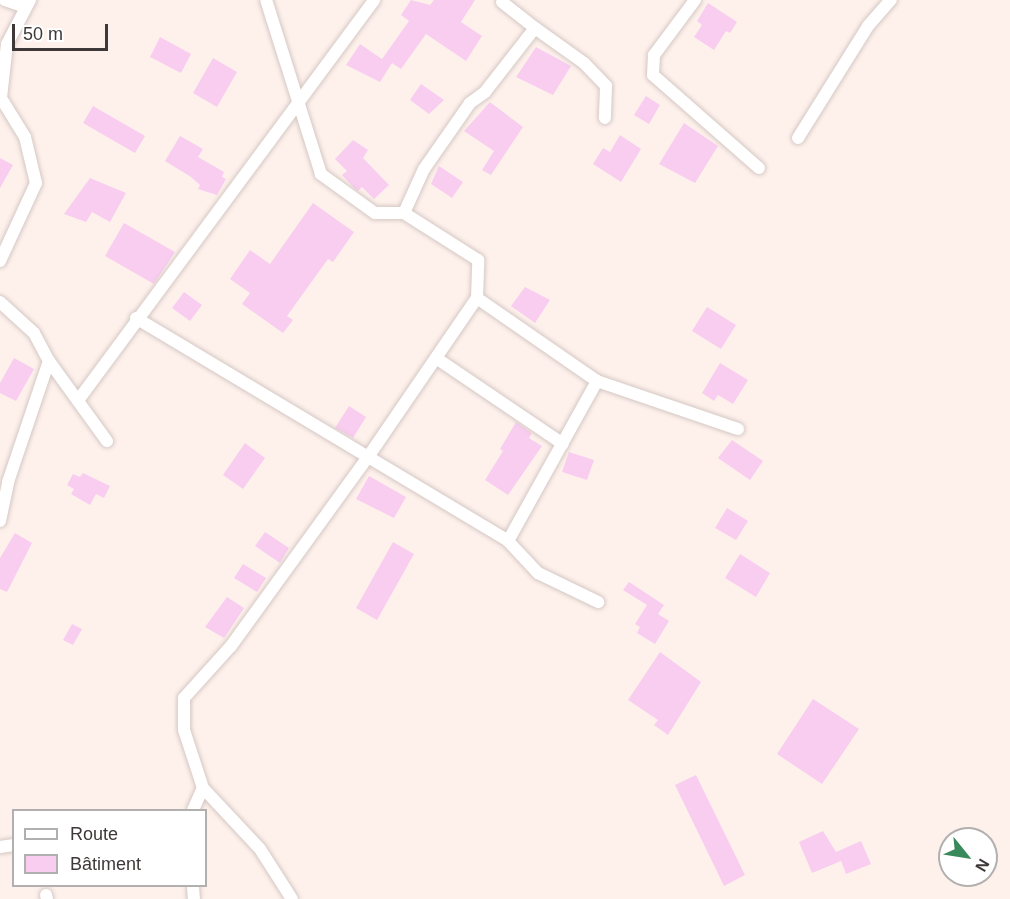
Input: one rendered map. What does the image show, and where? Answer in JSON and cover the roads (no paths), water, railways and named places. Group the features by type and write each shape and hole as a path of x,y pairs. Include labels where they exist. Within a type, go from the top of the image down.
{"street":[{"path":"0,261 36,183 25,137 1,98 7,44 28,4 5,0"},
{"path":"266,0 296,101 321,174 375,213 404,213 478,260 477,298 368,458 231,646 184,698 184,730 203,788 260,849 292,899"},
{"path":"79,399 296,101 374,0"},
{"path":"501,1 517,0"},
{"path":"695,0 654,54 653,75 759,168"},
{"path":"798,138 868,26 891,0"},
{"path":"501,1 584,63 606,86 605,118"},
{"path":"404,213 424,168 470,103 484,92 535,28"},
{"path":"477,298 597,381 738,429"},
{"path":"0,302 34,333 49,361 79,399 107,441"},
{"path":"136,318 508,541 538,573 598,602"},
{"path":"436,358 563,444"},
{"path":"0,521 8,482 49,361"},
{"path":"508,541 597,381"},
{"path":"193,809 203,788"}]}
